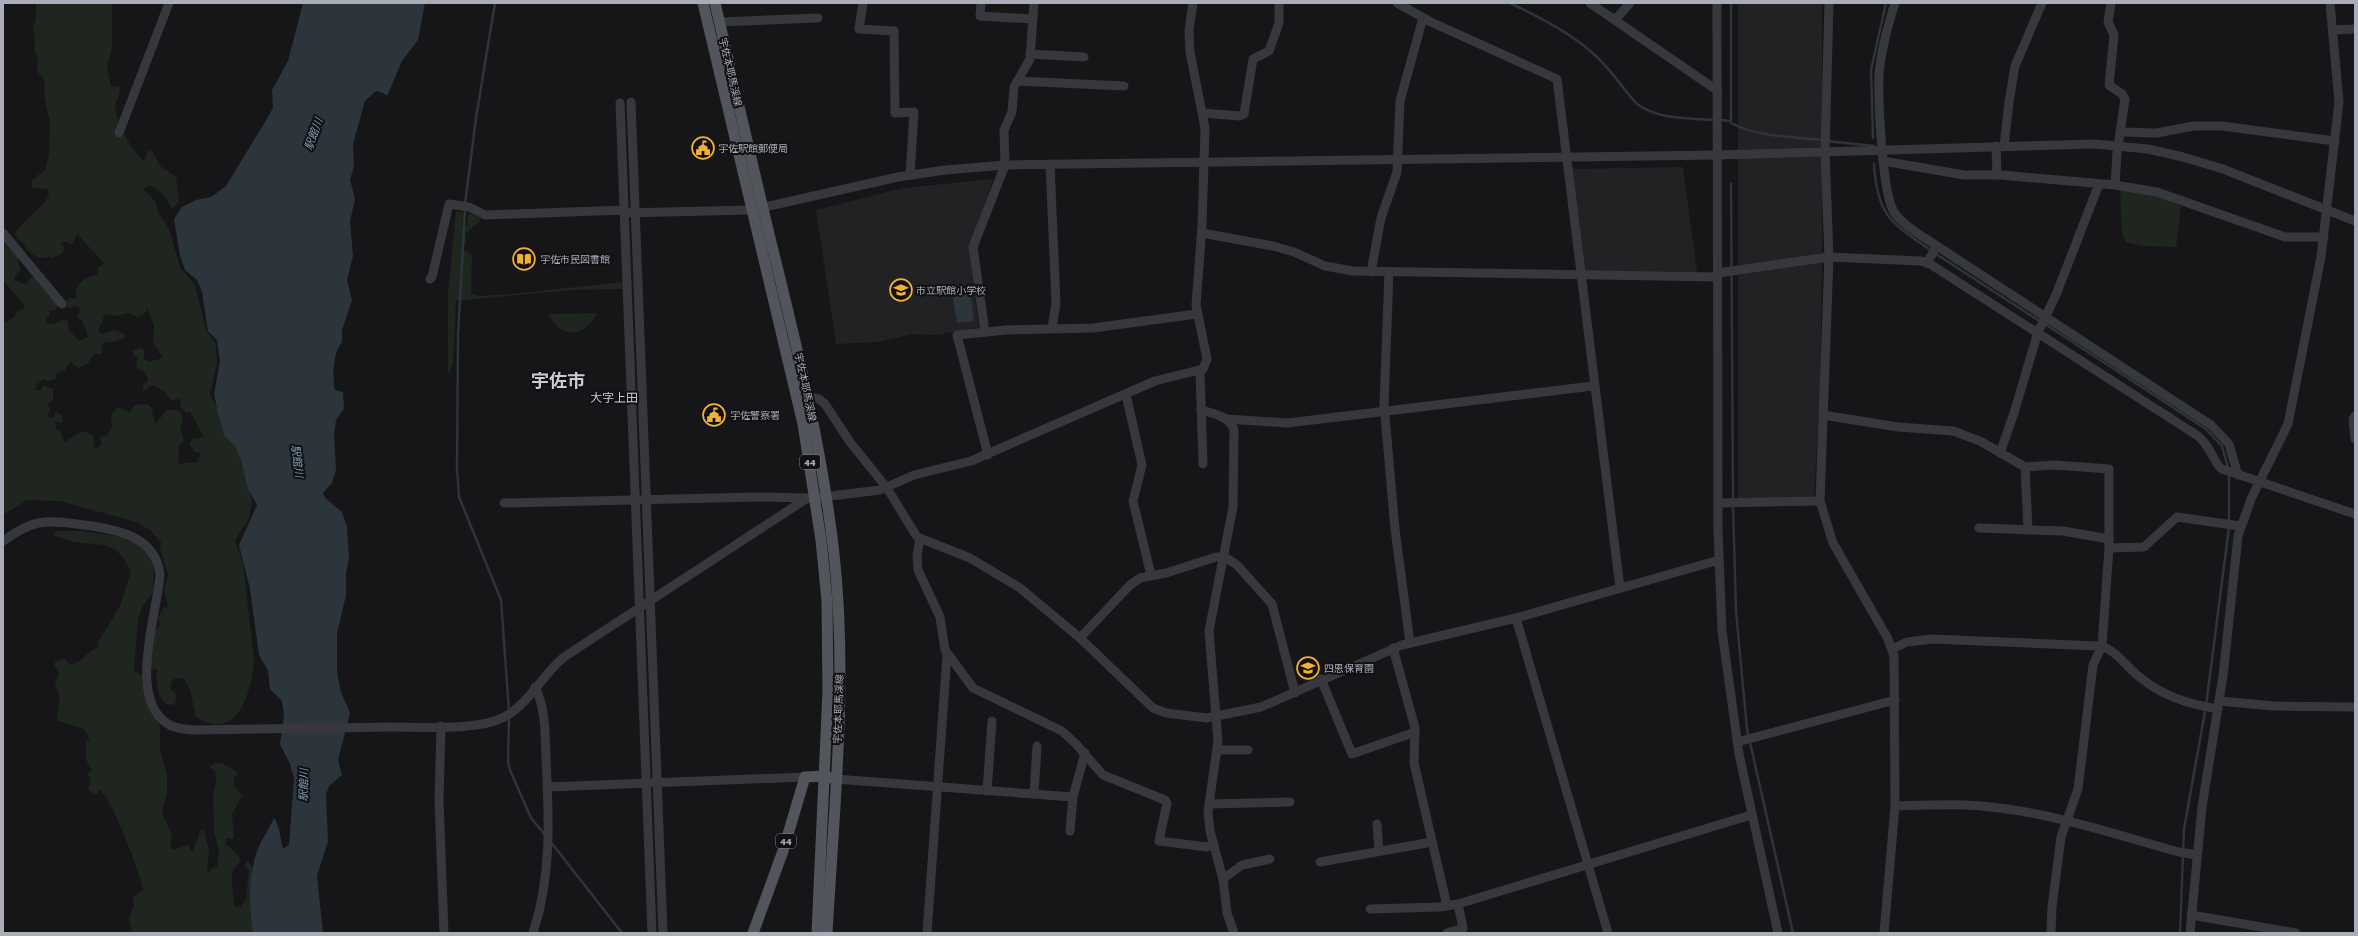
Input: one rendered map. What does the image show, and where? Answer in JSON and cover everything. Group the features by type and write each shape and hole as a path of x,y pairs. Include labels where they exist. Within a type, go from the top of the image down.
{"main road":[{"name":"宇佐本耶馬渓線","path":"703,3 803,424 817,497 834,556 838,613 839,662 817,933"},
{"name":"宇佐本耶馬渓線","path":"715,3 808,397 817,497"},
{"path":"805,777 830,777"},
{"name":"44","path":"753,933 783,851 805,777"},
{"name":"宇佐本耶馬渓線","path":"827,933 830,777"}],"street":[{"path":"119,133 169,3"},
{"path":"863,3 859,29 894,31 895,113 914,112 910,175"},
{"path":"981,3 980,16 1033,19"},
{"path":"985,332 973,247 1005,165 1004,130 1012,112 1014,87 1029,62 1034,3"},
{"path":"504,502 817,497 862,494 887,488 914,475 965,463 988,455 1160,379 1200,371 1205,367 1207,359 1197,314 1202,233 1205,128 1190,52 1189,30 1193,3"},
{"path":"1203,113 1240,116 1244,114 1253,59 1270,51 1279,23 1279,3"},
{"path":"1397,3 1423,18 1556,79 1581,274 1593,386 1620,588"},
{"path":"1590,3 1718,91"},
{"path":"1615,20 1630,3"},
{"path":"1717,3 1718,503 1722,631 1737,742 1751,815 1778,933"},
{"path":"1828,3 1825,152 1829,258 1820,501 1834,544 1892,649 1895,667 1895,806 1884,933"},
{"path":"1895,3 1879,74 1883,161 1888,195 1893,211 1902,221 1936,247 2211,424 2229,444 2236,474"},
{"path":"1997,175 2000,146 2015,66 2042,3"},
{"path":"2111,3 2108,22 2114,35 2109,84 2122,94 2125,99 2122,132 2118,146 2115,185"},
{"path":"2190,933 2194,855 2217,706 2238,526 2288,424 2324,237 2339,102 2330,3"},
{"path":"720,22 818,18"},
{"path":"1370,272 1381,218 1397,172 1400,101 1423,18"},
{"path":"2333,30 2355,29"},
{"path":"1030,54 1084,57"},
{"path":"1017,81 1124,86"},
{"path":"631,102 656,784 663,933"},
{"path":"620,103 652,933"},
{"path":"2122,132 2150,133 2194,126 2222,126 2335,141"},
{"path":"430,279 432,277 449,204 469,207 485,215 751,210 910,175 1005,165 1717,155 2080,144 2118,146 2165,153 2204,163 2355,221"},
{"path":"1883,161 1964,175 1997,175 2115,185 2163,194 2285,237 2324,237"},
{"path":"1050,164 1056,302 1052,328"},
{"path":"2000,453 2014,413 2039,330 2046,318 2099,184"},
{"path":"1202,233 1277,247 1331,268 1370,272 1718,275 1829,258 1928,261 2039,330 2198,436 2208,446 2219,467 2222,469 2355,514"},
{"path":"3,234 62,304"},
{"path":"1928,261 1936,247"},
{"path":"1389,272 1384,412 1396,535 1410,643"},
{"path":"988,455 957,335 1052,328 1093,328 1197,314"},
{"path":"1200,371 1203,464"},
{"path":"1201,410 1226,419 1288,423 1593,386"},
{"path":"1126,395 1142,465 1133,502 1151,575"},
{"path":"808,397 819,399 825,404 850,442 887,488 912,531 920,539 970,558 1008,580 1080,638 1153,708 1172,714 1216,718 1261,708 1295,693 1321,679 1393,648 1516,618 1719,560"},
{"path":"1823,415 1898,427 1953,431 1971,437 2025,467 2055,465 2109,469 2109,543 2102,646 2093,665 2080,781 2061,837 2052,907 2051,933"},
{"path":"2355,416 2353,419 2355,439"},
{"path":"1226,419 1232,425 1234,430 1233,508 1209,636 1216,718 1217,750 1209,804 1209,822 1223,879 1227,913 1234,933"},
{"path":"2025,467 2028,530"},
{"path":"3,541 32,525 56,522 119,530 133,536 147,547 157,561 160,575 146,672 150,702 157,714 167,724 174,727 194,730 476,725 497,720 519,707 564,657 650,601 817,497"},
{"path":"1718,503 1820,501"},
{"path":"1979,528 2063,531 2109,543 2144,547 2177,516 2222,525 2238,526"},
{"path":"920,539 917,555 918,570 940,617 947,655 927,933"},
{"path":"1080,638 1133,582 1151,575 1166,573 1216,557 1225,557 1241,569 1272,604 1295,693"},
{"path":"1516,618 1608,933"},
{"path":"1892,649 1907,642 1932,639 2102,646 2113,652 2136,675 2157,690 2181,701 2200,706 2355,707"},
{"path":"1393,648 1415,732 1414,763 1447,906"},
{"path":"947,655 977,691 1062,731 1103,775 1166,801 1159,841 1207,847 1214,844"},
{"path":"1321,679 1352,754 1415,732"},
{"path":"533,933 547,870 549,816 543,704 536,687"},
{"path":"1737,742 1895,700"},
{"path":"987,791 992,721"},
{"path":"439,726 439,800 444,933"},
{"path":"1034,794 1037,746"},
{"path":"1217,750 1248,750"},
{"path":"1070,831 1073,797 1084,753"},
{"path":"547,787 656,784 805,777"},
{"path":"830,777 938,788 1073,797"},
{"path":"1209,804 1290,802"},
{"path":"1895,806 1934,805 1999,808 2066,822 2194,855"},
{"path":"1370,909 1447,906 1458,904 1751,815"},
{"path":"1377,824 1379,851"},
{"path":"1320,862 1432,842"},
{"path":"1223,879 1242,865 1270,859"},
{"path":"1447,933 1463,928 1458,904"},
{"path":"2191,915 2296,933"}],"shaded area":[{"path":"36,3 112,3 112,48 107,67 111,86 120,87 118,99 115,104 117,118 129,143 139,157 144,161 148,150 153,152 160,166 176,177 179,201 173,209 161,192 150,185 143,189 155,201 158,212 169,229 180,267 195,285 206,330 216,344 217,363 210,394 237,446 252,501 249,518 235,541 243,564 254,659 253,672 246,699 240,710 232,719 222,724 210,724 196,717 190,690 184,679 177,678 172,680 170,689 177,694 175,704 169,705 165,703 161,699 157,687 157,670 155,668 152,670 149,669 149,645 154,633 161,624 158,619 163,608 168,607 164,590 168,575 160,549 161,542 150,530 136,522 60,501 27,500 3,515 3,323 14,318 17,312 24,308 24,304 3,281 3,239 22,258 17,260 21,269 14,277 15,281 26,284 31,277 36,277 58,306 55,311 50,310 49,316 46,319 47,323 54,324 64,319 68,322 68,328 78,341 88,337 82,320 77,317 81,309 76,306 68,308 64,302 69,298 76,299 76,290 81,282 97,275 98,268 104,263 77,234 72,244 61,241 64,247 63,253 52,258 49,256 41,258 33,255 23,242 19,241 15,236 16,232 24,222 42,205 49,195 47,189 32,188 32,180 45,170 49,155 50,121 44,96 45,81 37,71 38,60 34,48 35,40 33,27 36,20","holes":["147,307 154,326 153,342 163,358 148,362 144,358 144,350 140,348 133,350 133,355 138,358 136,367 145,372 148,378 148,381 143,385 143,390 147,390 150,386 154,385 165,392 171,400 180,399 181,407 186,413 190,412 204,437 192,439 189,444 195,452 201,453 197,462 185,463 181,465 178,463 179,445 184,442 180,425 183,420 180,411 167,409 156,424 152,415 153,410 147,404 135,405 129,412 119,407 114,411 111,417 113,425 107,436 99,437 102,443 98,448 94,447 93,435 82,431 65,442 60,431 56,429 55,422 62,423 62,415 56,412 53,418 47,417 50,409 48,405 53,400 53,389 43,385 40,391 35,390 36,385 44,379 46,381 55,380 57,373 65,370 70,362 79,368 87,364 95,354 102,354 102,348 100,347 105,341 109,343 125,338 125,334 115,330 101,334 98,329 102,324 104,314 117,316 128,313 138,317 146,312"]},
{"path":"1738,3 1822,3 1822,267 1820,391 1814,497 1738,500"},
{"path":"1683,167 1697,272 1583,271 1572,169"},
{"name":"市立駅館小学校","path":"993,179 969,252 979,327 935,335 912,334 878,342 836,344 816,210 903,188"},
{"path":"2120,189 2160,197 2181,206 2176,247 2141,246 2126,242 2122,234"},
{"path":"456,211 463,213 462,226 467,226 468,213 480,218 480,221 465,234 466,242 460,248 472,255 471,294 479,296 512,294 623,282 622,289 571,290 456,301 453,364 448,375 448,294"},
{"path":"597,313 592,322 586,328 573,333 566,332 559,328 548,314"},
{"path":"55,531 81,531 131,538 126,540 144,545 153,556 153,593 143,605 138,619 134,671 150,680 160,728 160,749 167,775 167,793 162,812 172,836 170,843 172,850 188,845 193,851 200,831 204,829 209,851 207,874 213,868 217,867 219,853 214,830 213,793 216,783 215,771 209,767 213,764 220,763 237,772 237,776 234,777 234,786 242,796 232,814 234,837 232,839 226,838 226,844 240,860 233,872 232,878 235,907 240,907 246,899 249,870 244,865 248,861 254,871 258,933 132,933 129,919 134,905 132,898 143,890 141,881 125,837 105,796 100,790 96,795 88,790 91,779 87,774 92,770 86,760 86,741 90,740 84,729 59,721 57,717 60,698 55,684 59,673 54,665 55,662 64,658 70,665 74,664 99,647 97,644 120,606 131,572 121,555 115,550 103,545 67,540 54,535"}],"water":[{"name":"駅館川","path":"303,3 425,3 418,40 402,61 387,96 376,91 365,101 353,144 354,166 350,180 355,199 350,221 353,256 347,280 352,300 342,330 342,342 335,358 334,372 335,390 343,392 344,409 336,420 334,435 336,471 332,483 323,493 326,499 342,512 347,527 349,557 346,574 346,595 337,634 337,673 341,692 350,713 338,760 342,775 329,786 326,795 328,841 317,876 323,933 253,933 250,891 252,869 260,845 274,818 279,829 283,849 289,845 294,779 290,764 280,744 284,716 282,701 270,689 268,671 259,655 250,589 239,545 257,505 248,489 241,460 235,446 225,437 218,413 214,394 220,361 217,340 208,331 202,292 197,280 185,270 180,255 174,219 182,207 196,200 211,197 226,186 265,122 273,108 272,90 288,61"},
{"path":"970,290 974,321 957,323 952,293"}],"waterway":[{"path":"465,204 476,118 495,3"},
{"path":"1510,3 1567,33 1588,49 1608,68 1637,104 1664,116 1715,120"},
{"path":"1731,3 1731,120"},
{"path":"1873,138 1871,70 1886,3"},
{"path":"1720,120 1731,121"},
{"path":"1731,123 1741,128 1764,134 1823,140"},
{"path":"1827,141 1874,146"},
{"path":"1874,164 1876,182 1883,207 1896,225 1932,251"},
{"path":"1731,184 1733,500"},
{"path":"465,209 458,336 457,469 459,497 501,600 509,711"},
{"path":"1936,254 2041,322"},
{"path":"2045,324 2206,429 2222,446 2228,468"},
{"path":"2229,473 2229,522"},
{"path":"1733,505 1736,611 1747,729 1793,933"},
{"path":"2180,933 2184,829 2206,706 2229,527"},
{"path":"509,716 508,762 510,770 531,818 546,836"},
{"path":"550,841 622,933"}],"place":[{"name":"宇佐駅館郵便局","path":"703,148"},
{"name":"宇佐市民図書館","path":"524,259"},
{"name":"市立駅館小学校","path":"901,290"},
{"name":"宇佐警察署","path":"714,415"},
{"name":"四恩保育園","path":"1308,668"}],"district":[{"name":"宇佐市","path":"558,380"},
{"name":"大字上田","path":"614,397"}]}
